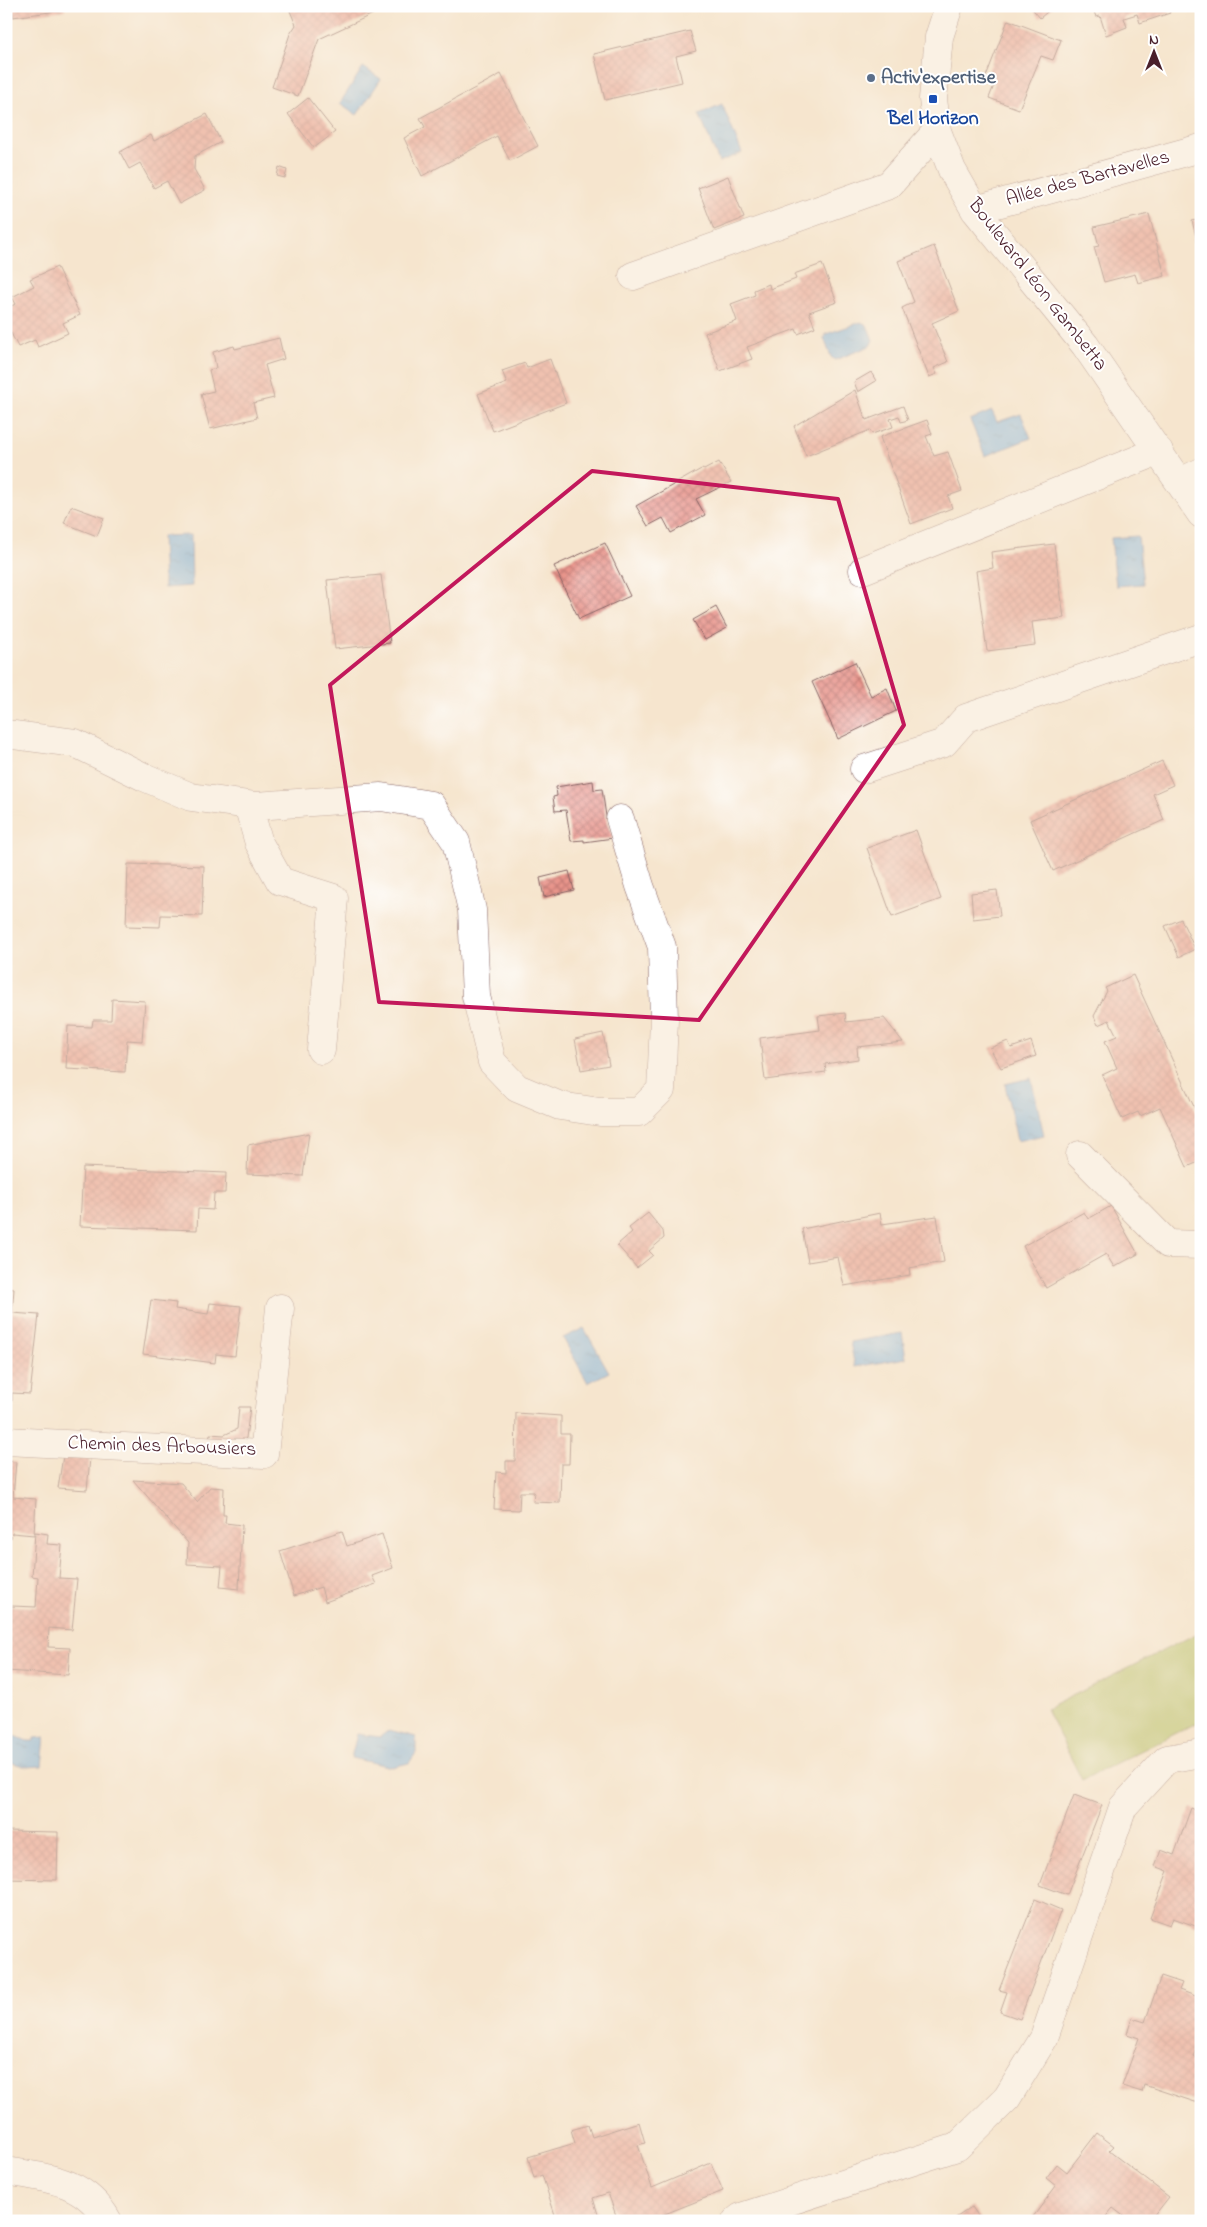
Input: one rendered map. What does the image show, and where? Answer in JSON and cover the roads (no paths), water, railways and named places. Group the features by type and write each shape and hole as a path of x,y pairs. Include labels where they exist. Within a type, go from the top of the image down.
{"street":[{"name":"Boulevard Léon Gambetta","path":"947,7 939,37 934,70 933,99 937,131 952,170 975,210 1085,345 1159,451 1190,477 1201,514"},
{"path":"633,276 889,185 937,131"},
{"name":"Allée des Bartavelles","path":"975,210 1201,148"},
{"path":"863,570 1159,451"},
{"path":"864,769 944,743 966,718 1201,638"},
{"path":"6,734 75,743 144,777 191,797 256,806 381,797 430,806 456,842 472,910 476,996 492,1062 517,1088 560,1106 600,1112 639,1112 661,1090 664,1020 662,947 640,886 620,819"},
{"path":"248,805 259,843 280,881 334,898 321,1050"},
{"path":"1080,1155 1168,1244 1201,1245"},
{"name":"Chemin des Arbousiers","path":"6,1441 264,1454 280,1308"},
{"path":"736,2221 741,2217 957,2147 1007,2098 1044,2038 1123,1807 1167,1759 1201,1753"},
{"path":"6,2171 55,2179 72,2185 102,2210 108,2221"}],"water":[{"path":"363,67 381,79 357,115 340,103"},
{"path":"722,104 742,153 719,162 699,114"},
{"path":"861,322 867,325 873,340 870,346 835,360 831,357 824,338 826,334"},
{"path":"992,411 997,422 1021,414 1031,438 985,456 970,420"},
{"path":"191,535 192,586 164,588 162,536"},
{"path":"1138,536 1143,584 1116,586 1111,538"},
{"path":"1031,1078 1044,1135 1017,1141 1005,1084"},
{"path":"584,1328 609,1372 588,1383 563,1338"},
{"path":"902,1333 906,1358 855,1367 850,1342"},
{"path":"389,1730 416,1737 416,1753 409,1763 392,1767 351,1758 357,1734 380,1737"},
{"path":"6,1733 28,1741 34,1741 34,1738 45,1737 42,1766 27,1767 6,1761"}],"place":[{"name":"Activ'expertise","path":"871,78"},
{"name":"Bel Horizon","path":"933,99"}]}
